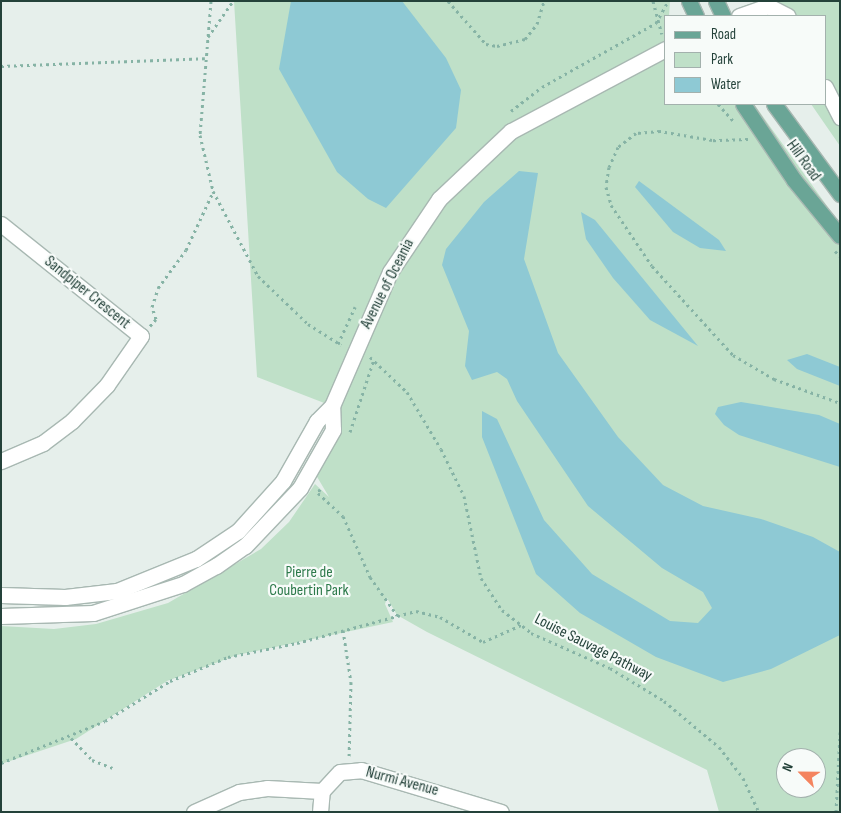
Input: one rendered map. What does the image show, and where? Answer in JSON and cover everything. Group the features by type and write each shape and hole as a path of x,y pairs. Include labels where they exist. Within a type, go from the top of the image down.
{"main road":[{"path":"689,1 696,15"},
{"path":"716,1 723,15"},
{"name":"Hill Road","path":"744,105 794,180 840,236"},
{"name":"Hill Road","path":"775,105 840,194"}],"street":[{"path":"742,15 768,6 786,15"},
{"name":"Avenue of Oceania","path":"1,595 65,597 117,591 196,559 238,531 268,500 295,465 317,421 332,406 390,272 424,218 461,175 511,131 545,109 664,50"},
{"path":"826,89 840,117"},
{"name":"Sandpiper Crescent","path":"1,224 141,336 107,385 72,421 42,443 1,461"},
{"name":"Avenue of Oceania","path":"1,616 93,613 183,584 216,566 245,546 300,488 332,430 332,406"},
{"name":"Nurmi Avenue","path":"322,791 330,780 348,770 380,773 501,812"},
{"path":"194,812 239,792 267,788 322,791 320,812"}],"path":[{"path":"211,1 200,135 213,191 258,276 308,324 338,344"},
{"path":"207,38 233,1"},
{"path":"448,1 486,44 497,46 525,40 537,24 544,1"},
{"path":"653,1 656,23 664,38"},
{"path":"656,23 668,1"},
{"path":"1,66 206,58"},
{"path":"748,139 712,140 660,131 636,133 618,147 608,167 606,187 611,205 652,266 733,355 774,379 840,403"},
{"path":"141,336 156,319 152,307 158,288 186,250 213,191"},
{"name":"Louise Sauvage Pathway","path":"348,436 374,359 407,392 441,449 464,496 480,578 502,610 521,625 610,668 664,701 719,747 743,778 759,812"},
{"path":"322,486 318,493 344,516 370,577 397,615"},
{"path":"1,763 71,738 204,665 397,615 427,612 482,642 521,625"},
{"path":"343,630 351,682 348,770"},
{"path":"836,812 840,732"},
{"path":"71,738 92,760 113,768"}],"green space":[{"name":"Pierre de Coubertin Park","path":"234,1 670,1 669,15 664,15 664,105 755,105 840,224 840,812 719,812 707,770 427,632 397,615 387,598 385,604 393,622 237,655 167,681 76,739 1,764 1,626 54,629 96,624 168,603 261,549 289,522 315,484 329,497 313,470 323,451 332,406 257,377"},
{"path":"754,1 840,1 840,146 812,105 826,105 826,15 761,15"}],"water":[{"path":"291,1 402,1 446,58 461,90 456,128 386,208 368,199 337,172 279,69"},
{"path":"519,171 538,173 524,259 558,353 618,437 663,485 703,506 761,519 813,537 840,552 840,635 771,669 723,682 656,657 580,613 536,574 482,437 482,411 497,419 544,520 592,574 670,621 698,623 712,608 703,592 662,568 588,506 517,401 507,379 497,372 472,380 465,366 469,331 442,265 446,249 484,202"},
{"path":"639,181 719,240 726,251 700,248 673,232 635,187"},
{"path":"581,212 595,220 698,346 650,320 613,278 586,239"},
{"path":"807,354 840,367 840,386 797,369 787,360"},
{"path":"741,402 819,415 840,424 840,467 739,435 724,425 715,414 718,407"}]}
